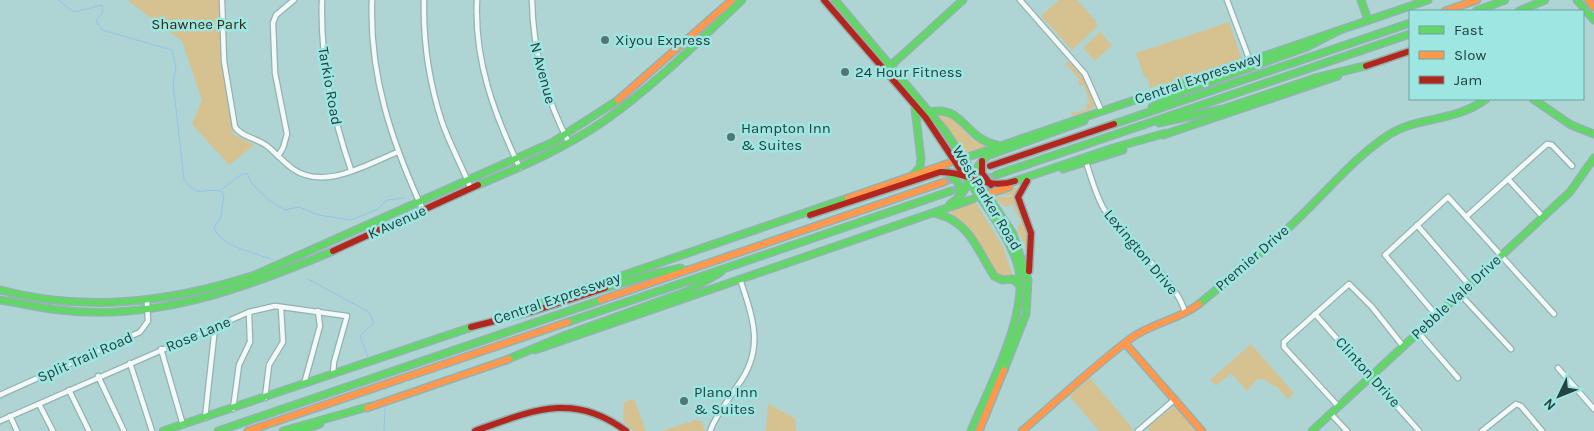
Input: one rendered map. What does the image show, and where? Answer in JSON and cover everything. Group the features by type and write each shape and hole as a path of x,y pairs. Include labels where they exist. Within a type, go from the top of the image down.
{"main road":[{"name":"K Avenue","path":"0,300 80,311 108,312 148,309 198,300 239,289 308,262 520,168 569,143 604,121 651,84 732,0"},
{"name":"K Avenue","path":"0,290 14,295 80,302 147,302 239,281 468,182 516,160 564,134 608,107 742,0"},
{"name":"West Parker Road","path":"824,0 926,118 963,175 980,182 1013,234 1022,257 1028,280 1026,314 1017,341 979,431"},
{"name":"West Parker Road","path":"835,0 930,112 971,178 1017,262 1020,285 1019,310 971,431"},
{"path":"885,71 964,0"},
{"path":"1361,0 1368,20"},
{"name":"Central Expressway","path":"968,157 1101,110 1428,0"},
{"path":"1448,10 1477,0"},
{"path":"1479,10 1505,0"},
{"path":"1521,10 1545,0"},
{"path":"1577,0 1594,20"},
{"path":"1588,0 1594,7"},
{"name":"Central Expressway","path":"990,166 1409,23"},
{"path":"852,33 859,27"},
{"path":"1133,117 1182,92 1302,49 1326,39 1338,31"},
{"name":"Central Expressway","path":"996,175 1409,34"},
{"path":"991,193 1409,50"},
{"path":"1140,126 1183,120 1315,78 1369,65"},
{"path":"645,78 651,84"},
{"path":"804,257 843,241 952,203 960,198 982,160 992,154 1150,98 1154,93"},
{"name":"Premier Drive","path":"1022,431 1125,342 1154,324 1185,313 1201,302 1298,218 1323,192 1389,134 1409,125 1463,115 1485,100"},
{"path":"1534,100 1571,125 1594,134"},
{"path":"910,177 917,172 922,159 917,113 912,102"},
{"path":"930,112 939,109 949,110 976,139 986,144 1001,145"},
{"path":"980,182 991,186 1007,184 1113,148 1166,133"},
{"name":"Pebble Vale Drive","path":"1312,431 1570,192 1594,158"},
{"path":"982,160 982,173 991,186"},
{"name":"Central Expressway","path":"163,431 233,409 950,163"},
{"path":"947,171 959,184 960,198"},
{"path":"737,236 814,214 938,172 947,171 963,175"},
{"path":"1027,181 1018,197 1031,233 1028,280"},
{"name":"Central Expressway","path":"218,431 944,182"},
{"name":"Central Expressway","path":"248,431 950,191"},
{"path":"300,431 973,199"},
{"path":"933,214 952,217 963,225 994,276 1002,280 1012,279 1020,285"},
{"path":"304,252 308,262"},
{"path":"471,327 522,316 666,270 695,267"},
{"path":"506,360 559,336 661,301 710,281 724,268"},
{"path":"13,303 14,295"},
{"path":"80,302 80,311"},
{"path":"1009,338 1017,341"},
{"path":"1125,342 1202,431"},
{"path":"990,381 998,384"},
{"path":"283,431 372,406"},
{"path":"475,431 554,406 588,410 606,417 626,431"}],"street":[{"path":"222,0 224,61 235,127 241,133 264,144 293,169 308,175 330,177 398,152"},
{"name":"Tarkio Road","path":"322,0 322,48 326,76 335,120 351,170"},
{"path":"372,0 373,38 379,84 398,152 423,210"},
{"path":"424,0 425,46 435,99 471,189"},
{"path":"477,0 478,42 485,79 520,168"},
{"name":"N Avenue","path":"532,0 532,31 538,67 569,143"},
{"path":"1020,0 1085,74 1101,110"},
{"path":"1227,0 1250,61"},
{"path":"278,156 284,148 287,134 275,73 272,23 276,15 292,1"},
{"path":"1467,216 1547,144 1552,145 1572,166"},
{"name":"Lexington Drive","path":"1086,162 1104,208 1170,284 1182,302 1185,313"},
{"path":"1508,179 1543,217"},
{"path":"1436,315 1385,255 1448,197 1554,314"},
{"path":"1417,225 1469,285"},
{"path":"710,431 720,409 746,374 754,347 752,316 740,279"},
{"path":"1338,406 1283,344 1315,314 1349,284 1372,307 1403,346"},
{"path":"1460,294 1511,349"},
{"name":"Split Trail Road","path":"0,395 140,332 147,325 147,302"},
{"name":"Rose Lane","path":"0,421 161,349 248,312 270,306 347,316 334,362 333,374"},
{"path":"265,398 269,365 283,342 280,308"},
{"path":"304,384 320,326 318,311"},
{"path":"233,409 239,364 250,342 248,312"},
{"name":"Clinton Drive","path":"1315,314 1419,431"},
{"path":"204,418 215,327"},
{"path":"1418,332 1458,378"},
{"path":"161,349 183,426"},
{"path":"130,363 152,431"},
{"path":"1558,368 1594,409"},
{"path":"98,376 124,431"},
{"path":"69,390 89,431"},
{"path":"1138,431 1174,400"},
{"path":"39,404 53,431"},
{"path":"1482,431 1516,404 1521,406 1542,431"},
{"path":"1330,414 1346,431"},
{"path":"10,416 17,431"}],"green space":[{"name":"Shawnee Park","path":"127,0 220,0 233,134 254,145 229,165 192,124 202,100 182,41"},
{"path":"1059,0 1077,0 1096,21 1095,23 1098,26 1072,50 1041,16"},
{"path":"1229,22 1242,60 1189,78 1150,88 1136,53"},
{"path":"1100,32 1112,45 1095,61 1083,48"},
{"path":"1068,61 1084,77 1095,105 1092,109 1074,116 1071,115 1071,110 1074,113 1087,109 1086,104 1089,103 1084,85 1080,86 1078,83 1080,80 1067,65 1063,66"},
{"path":"939,112 950,113 972,139 985,146 985,149 966,155 976,146 966,154 937,114"},
{"path":"1016,187 1019,189 1014,196 1029,231 1028,253 1017,229 1021,222 1012,204 1007,207 1001,204 995,197 1012,197 1012,195 993,195"},
{"path":"975,201 1003,247 1013,277 1003,277 996,274 966,225 951,214 951,209"},
{"path":"1251,344 1294,393 1288,399 1275,385 1273,386 1264,379 1256,380 1247,391 1231,373 1216,386 1210,380"},
{"path":"1090,378 1133,429 1131,431 1099,431 1069,396"},
{"path":"634,399 646,431 633,431 623,421 624,402"},
{"path":"768,404 795,418 796,431 766,431"},
{"path":"1174,406 1198,431 1150,431 1147,428"},
{"path":"696,420 702,422 705,431 662,431"}],"waterway":[{"path":"58,0 74,12 102,5 103,12 96,21 102,30 172,50 176,68 173,83 184,179 197,191 214,190 224,194 221,217 214,228 218,235 231,245 274,260"},
{"path":"221,190 239,176 247,173 252,184 270,201 285,210 299,207 318,215 351,220 376,210 387,200 405,198"},
{"path":"308,279 369,312 374,323 360,336 368,357"},
{"path":"384,431 385,408"}],"tunnel":[{"path":"944,182 990,166"},
{"path":"951,191 996,175"}],"traffic: fast":[{"path":"478,185 558,148 604,121 658,78 742,0"},
{"path":"835,0 945,131 1013,234 1028,280 1026,314 1004,370"},
{"path":"887,69 963,0"},
{"path":"1361,0 1368,20"},
{"path":"968,157 1428,0"},
{"path":"1479,10 1505,0"},
{"path":"1521,10 1545,0"},
{"path":"1577,0 1594,20"},
{"path":"1114,124 1409,23"},
{"path":"1152,107 1182,92 1307,47 1338,31"},
{"path":"996,175 1409,34"},
{"path":"1159,123 1223,109 1315,78 1369,65"},
{"path":"1163,135 1338,76"},
{"path":"0,290 32,297 65,301 129,301 192,292 255,275 553,142 618,100"},
{"path":"1199,304 1276,240 1353,164 1387,136 1411,125 1461,112 1484,100"},
{"path":"1534,100 1571,125 1594,134"},
{"path":"913,175 920,167 921,159 915,109"},
{"path":"931,112 942,111 950,113 986,142 997,145"},
{"path":"950,204 962,194 977,168 987,156 1084,121"},
{"path":"1015,181 1113,148 1166,133"},
{"path":"1063,169 1123,150"},
{"path":"1312,431 1570,192 1594,158"},
{"path":"960,169 1005,236 1016,260 1020,279 1019,300 1007,346 971,431"},
{"path":"948,172 959,184 960,197"},
{"path":"568,322 951,191"},
{"path":"499,318 848,198"},
{"path":"535,350 973,199"},
{"path":"937,214 957,223 965,230 994,276 1002,280 1012,279 1020,285"},
{"path":"0,300 52,309 96,312 131,311 166,306 234,289 333,251"},
{"path":"605,288 681,268"},
{"path":"506,360 566,335 688,291 721,272"},
{"path":"218,431 601,300"},
{"path":"163,431 475,326"},
{"path":"283,431 371,406"},
{"path":"300,431 320,424"}],"traffic: slow":[{"path":"618,100 732,0"},
{"path":"1448,10 1477,0"},
{"path":"1588,0 1594,7"},
{"path":"848,198 949,163"},
{"path":"601,300 944,182"},
{"path":"991,193 1009,187"},
{"path":"1022,431 1130,339 1147,329 1183,314 1199,304"},
{"path":"248,431 568,322"},
{"path":"1125,343 1202,431"},
{"path":"367,408 509,359"},
{"path":"979,431 1004,370"}],"traffic: jam":[{"path":"824,0 926,118 960,169"},
{"path":"1366,66 1409,51"},
{"path":"990,166 1114,124"},
{"path":"982,161 982,173 991,185"},
{"path":"810,215 940,172 960,174 995,184 1015,181"},
{"path":"1027,181 1018,197 1031,233 1029,271"},
{"path":"333,251 478,185"},
{"path":"471,327 534,311 605,288"},
{"path":"475,431 533,412 570,408 588,411 607,419 626,431"}],"place":[{"name":"Xiyou Express","path":"605,40"},
{"name":"24 Hour Fitness","path":"845,72"},
{"name":"Hampton Inn & Suites","path":"731,137"},
{"name":"Plano Inn & Suites","path":"684,401"}]}
